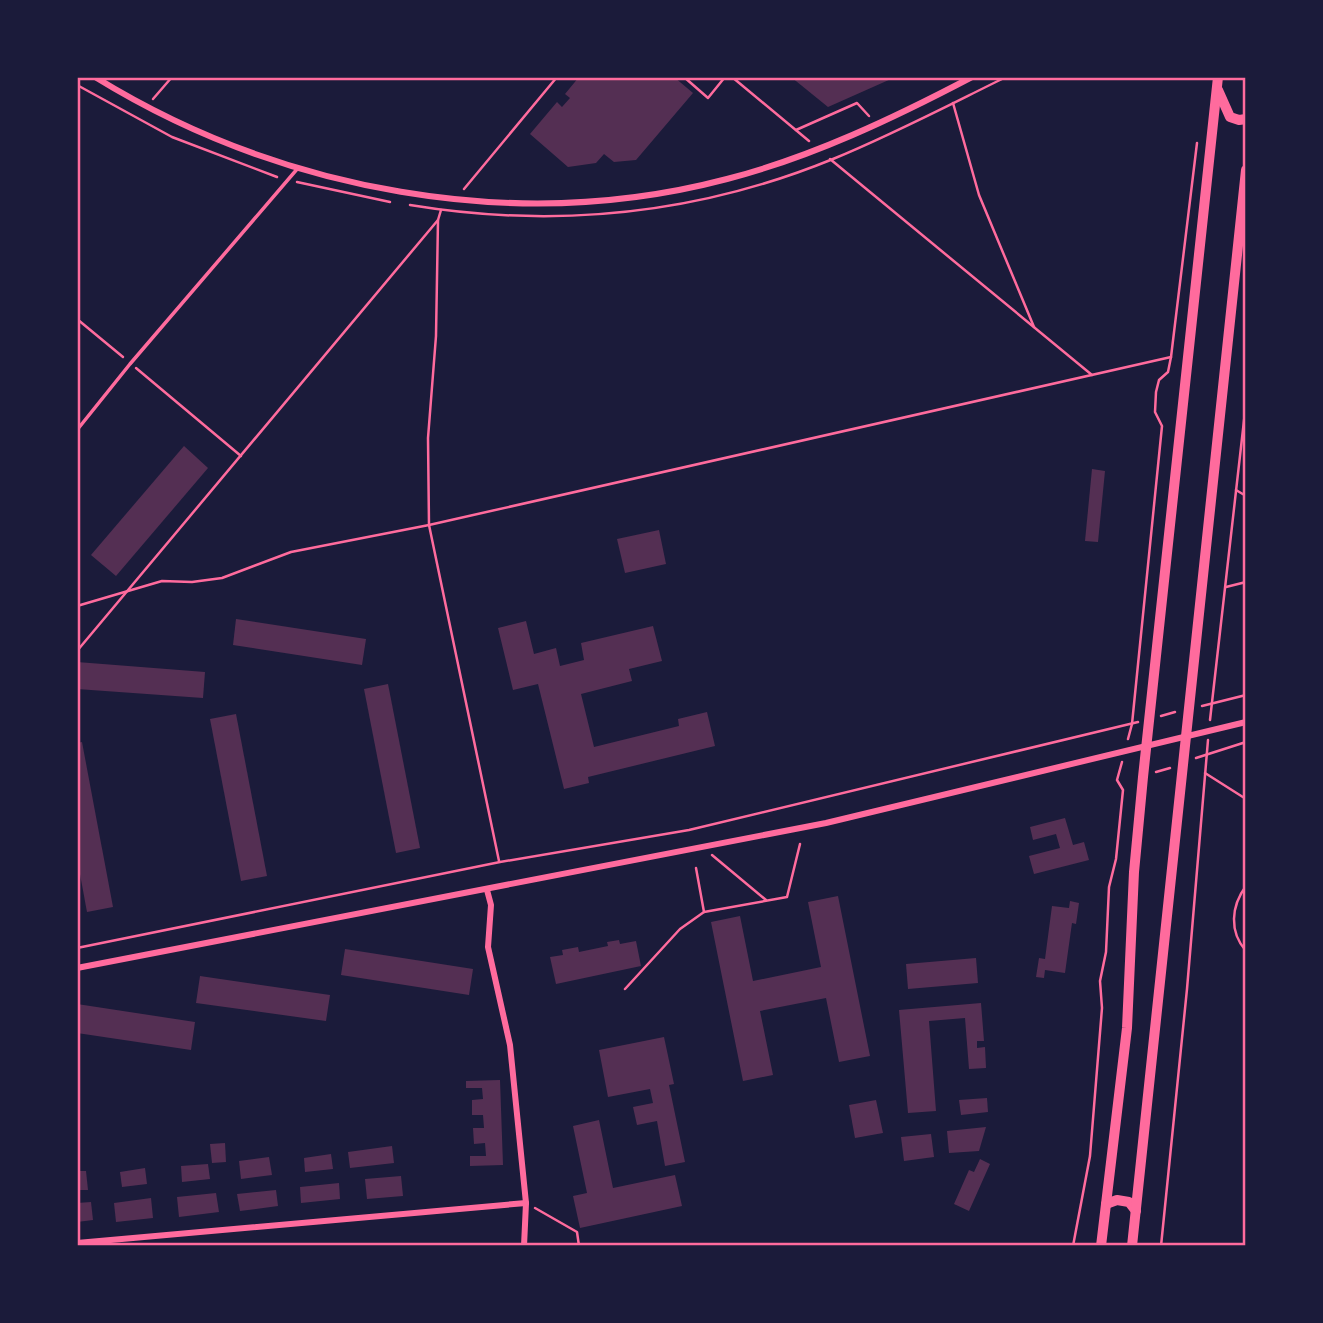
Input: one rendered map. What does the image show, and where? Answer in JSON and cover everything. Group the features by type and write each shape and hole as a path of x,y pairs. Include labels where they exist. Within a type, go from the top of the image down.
{"main road":[{"path":"1217,82 1230,117 1246,119"},
{"path":"1101,1246 1127,1028 1134,872 1143,776 1217,82"},
{"path":"1132,1246 1246,170"},
{"path":"1107,1204 1117,1200 1129,1202 1136,1211"}],"street":[{"path":"95,77 147,107 233,147 298,168 363,184 459,199 556,204 634,197 728,179 876,124 972,77"},
{"path":"77,968 826,823 1246,722"},
{"path":"487,890 491,905 488,947 510,1045 526,1203 524,1246"},
{"path":"77,1243 526,1203"}],"lane":[{"path":"77,430 298,168"}],"path":[{"path":"147,107 172,77"},
{"path":"459,199 466,185 557,77"},
{"path":"684,77 708,97 725,77"},
{"path":"732,77 1092,375"},
{"path":"406,204 527,218 600,215 729,194 831,160 1006,77"},
{"path":"77,85 172,136 288,180 394,202"},
{"path":"954,86 953,103 979,195 1035,328"},
{"path":"796,130 857,103 876,124"},
{"path":"1073,1246 1090,1156 1101,1019 1100,981 1106,952 1108,887 1116,859 1123,790 1117,780 1132,724 1162,426 1155,412 1157,392 1159,380 1168,372 1171,357 1197,140"},
{"path":"441,210 438,220 436,336 428,439 429,525 499,862"},
{"path":"77,651 438,220"},
{"path":"77,319 242,456"},
{"path":"77,606 162,581 192,582 222,578 292,552 429,525 1171,357"},
{"path":"1161,1246 1209,732 1246,403"},
{"path":"1236,490 1246,496"},
{"path":"1225,587 1246,582"},
{"path":"77,948 499,862 689,830 1246,695"},
{"path":"1143,776 1246,742"},
{"path":"1205,772 1246,799"},
{"path":"689,830 720,864 766,900"},
{"path":"625,989 680,929 704,912 787,897 800,844"},
{"path":"696,868 704,912"},
{"path":"1246,886 1233,916 1233,930 1246,951"},
{"path":"526,1203 578,1233 579,1246"}],"building":[{"path":"579,77 674,77 693,93 636,160 614,162 604,154 596,163 568,167 530,134 557,102 562,107 570,98 565,94"},
{"path":"791,77 888,77 891,79 828,107"},
{"path":"184,446 208,468 116,576 91,555"},
{"path":"1092,469 1105,471 1098,542 1085,541"},
{"path":"659,530 666,564 625,573 617,539"},
{"path":"236,619 366,639 362,665 233,645"},
{"path":"526,621 534,654 556,648 560,666 584,660 581,643 653,626 662,661 629,669 632,681 581,694 594,747 679,726 678,719 707,712 715,746 588,777 589,783 564,789 538,684 513,690 498,628"},
{"path":"77,662 205,672 203,698 77,689"},
{"path":"388,684 420,848 396,853 364,689"},
{"path":"236,714 267,876 241,881 210,719"},
{"path":"82,742 113,907 87,912 77,858 77,743"},
{"path":"1065,818 1073,845 1084,842 1089,860 1034,874 1029,856 1060,848 1056,834 1033,840 1030,827"},
{"path":"838,896 870,1056 839,1062 826,998 760,1011 773,1075 743,1081 711,922 740,916 753,981 821,967 808,902"},
{"path":"1070,901 1079,903 1076,924 1072,923 1065,973 1045,970 1044,978 1036,977 1039,958 1045,959 1052,906 1069,908"},
{"path":"619,940 620,944 636,941 641,966 556,984 550,957 563,955 562,950 578,947 579,952 608,946 607,942"},
{"path":"345,949 473,969 469,995 341,975"},
{"path":"976,958 978,983 908,989 906,964"},
{"path":"200,976 330,995 326,1021 196,1003"},
{"path":"981,1003 984,1041 977,1041 977,1048 985,1047 986,1068 969,1069 965,1018 929,1021 936,1111 908,1113 899,1010"},
{"path":"77,1004 195,1022 191,1050 77,1033"},
{"path":"664,1037 674,1084 669,1085 685,1162 665,1166 657,1121 637,1125 633,1107 653,1103 650,1089 608,1097 599,1050"},
{"path":"500,1080 503,1165 470,1166 470,1156 486,1156 485,1143 474,1144 473,1128 484,1128 483,1115 472,1115 472,1100 483,1099 482,1088 466,1088 466,1081"},
{"path":"987,1098 988,1112 961,1115 959,1100"},
{"path":"876,1100 883,1133 855,1138 849,1105"},
{"path":"599,1120 613,1188 675,1175 682,1206 580,1228 573,1196 587,1193 573,1126"},
{"path":"986,1127 979,1151 949,1153 947,1131"},
{"path":"931,1134 934,1157 904,1161 901,1137"},
{"path":"225,1143 226,1162 212,1163 210,1144"},
{"path":"392,1146 394,1163 350,1168 348,1152"},
{"path":"331,1154 333,1169 305,1172 304,1158"},
{"path":"269,1157 272,1175 241,1179 239,1161"},
{"path":"980,1159 990,1164 969,1211 954,1204 969,1170 974,1172"},
{"path":"208,1164 210,1179 182,1182 181,1166"},
{"path":"145,1168 147,1184 122,1187 120,1172"},
{"path":"77,1171 86,1171 88,1190 77,1190"},
{"path":"401,1176 403,1196 367,1199 365,1179"},
{"path":"339,1183 340,1199 301,1203 300,1187"},
{"path":"276,1190 278,1206 240,1211 237,1194"},
{"path":"216,1193 219,1212 179,1217 177,1197"},
{"path":"151,1198 153,1218 116,1222 114,1203"},
{"path":"91,1202 93,1220 77,1222 77,1203"}]}
